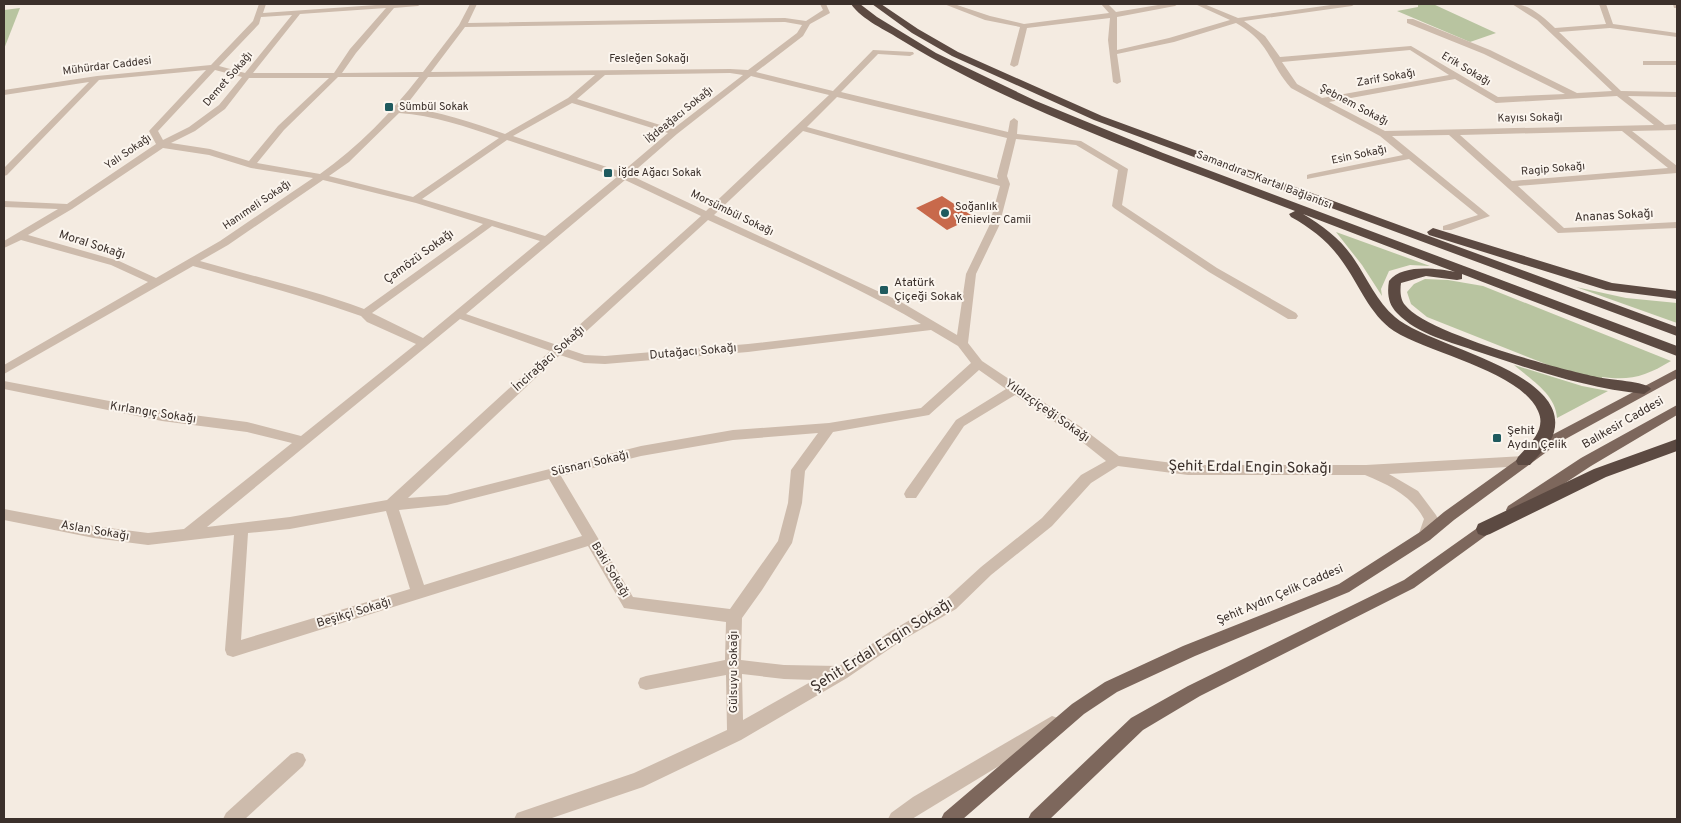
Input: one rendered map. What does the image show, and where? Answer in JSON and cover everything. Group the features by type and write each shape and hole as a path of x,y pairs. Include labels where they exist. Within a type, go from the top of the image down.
{"highway":[{"name":"Samandıra - Kartal Bağlantısı","path":"855,4 874,19 933,55 1032,103 1159,154 1677,351"},
{"name":"Samandıra - Kartal Bağlantısı","path":"876,4 915,31 996,74 1098,118 1677,332"},
{"path":"1159,154 1294,214 1314,225 1341,250 1376,308 1400,328 1513,378 1540,400 1549,418 1547,433 1524,461"},
{"path":"1284,187 1610,286 1677,295"},
{"path":"1644,390 1610,387 1565,377 1425,327 1402,311 1393,294 1395,281 1410,274 1433,271 1473,279 1677,351"},
{"path":"1484,529 1600,473 1677,445"}],"main road":[{"name":"Şehit Aydın Çelik Caddesi","path":"950,819 1078,708 1111,687 1189,651 1344,588 1425,536 1555,439 1677,373"},
{"name":"Balıkesir Caddesi","path":"1484,529 1586,462 1677,409"},
{"path":"1037,819 1137,724 1194,691 1410,584 1484,529"}],"street":[{"name":"Yalı Sokağı","path":"4,245 69,206 161,145 153,132 259,16 262,4"},
{"path":"259,16 418,4"},
{"name":"Hanımeli Sokağı","path":"4,370 192,262 346,160 396,110 463,24 473,4"},
{"name":"İğdeağacı Sokağı","path":"187,535 302,441 328,423 459,315 674,132 800,34 807,23 827,11 823,4"},
{"path":"948,4 988,18 1024,26 1114,15 1175,4"},
{"path":"1104,4 1114,15"},
{"path":"1198,4 1238,20"},
{"path":"1296,4 1309,10"},
{"path":"1113,53 1171,40 1238,20 1352,4"},
{"path":"1516,4 1540,18 1619,93 1662,127"},
{"path":"1603,4 1610,26"},
{"path":"251,165 281,128 336,75 353,51 392,6"},
{"name":"Demet Sokağı","path":"161,145 179,137 210,117 247,76 298,12"},
{"path":"1114,15 1112,24 1113,53 1118,82"},
{"path":"463,24 785,20 807,23"},
{"name":"Şebnem Sokağı","path":"1238,20 1265,41 1288,80 1320,101 1383,134 1485,216 1447,228"},
{"path":"1410,21 1487,52 1578,96"},
{"path":"1014,65 1024,26"},
{"path":"1553,30 1610,26 1677,35"},
{"name":"Erik Sokağı","path":"1276,60 1411,48 1496,100 1619,93 1677,94"},
{"name":"İncirağacı Sokağı","path":"391,504 434,469 559,350 710,215 801,128 876,52 910,54"},
{"path":"1646,63 1677,63"},
{"name":"Fesleğen Sokağı","path":"214,67 247,76 730,71 749,73 833,95 1012,136 1078,143 1123,169 1117,206 1214,270 1292,316"},
{"name":"Mühürdar Caddesi","path":"4,92 97,78 214,67"},
{"path":"414,200 506,137 571,100 604,71"},
{"name":"Zarif Sokağı","path":"1320,101 1457,76"},
{"path":"4,173 97,78"},
{"path":"571,100 674,132"},
{"name":"Morsümbül Sokağı","path":"396,110 414,111 467,124 624,176 824,269 934,326 962,344"},
{"path":"962,344 971,274 994,226 1005,184 1002,176 1014,121"},
{"name":"Kayısı Sokağı","path":"1383,134 1677,127"},
{"path":"801,128 1005,184"},
{"path":"1622,128 1677,170"},
{"name":"Ragip Sokağı","path":"1450,131 1510,184 1677,170"},
{"path":"161,145 210,152 251,165 322,177 414,200 547,240"},
{"name":"Esin Sokağı","path":"1310,176 1412,156"},
{"name":"Ananas Sokağı","path":"1510,184 1562,231 1677,224"},
{"path":"4,204 69,206"},
{"name":"Çamözü Sokağı","path":"365,313 490,223"},
{"name":"Moral Sokağı","path":"19,236 115,263 156,282"},
{"path":"192,262 277,287 315,295 365,313 387,327 424,343"},
{"name":"Dutağacı Sokağı","path":"459,315 584,359 606,360 748,348 934,326"},
{"name":"Yıldızçiçeği Sokağı","path":"962,344 978,364 1016,388 1116,461"},
{"name":"Süsnarı Sokağı","path":"187,535 290,523 391,504 447,500 641,452 733,435 829,428 925,412 978,364"},
{"name":"Kırlangıç Sokağı","path":"4,385 73,400 154,414 247,426 302,441"},
{"path":"911,494 960,423 1016,388"},
{"name":"Gülsuyu Sokağı","path":"735,734 734,616 757,586 785,543 796,503 798,470 829,428"},
{"name":"Şehit Erdal Engin Sokağı","path":"523,819 637,781 735,734 841,673 896,636 951,604 986,571 1047,522 1086,479 1116,461 1188,470 1366,470 1524,461"},
{"name":"Şehit Erdal Engin Sokağı","path":"1366,470 1401,484 1425,505 1431,519 1425,536"},
{"name":"Baki Sokağı","path":"552,473 629,602 734,616"},
{"path":"391,504 419,592"},
{"name":"Aslan Sokağı","path":"4,515 94,532 148,539 187,535"},
{"name":"Beşikçi Sokağı","path":"241,529 233,650 591,539"},
{"path":"646,683 733,666 784,672 841,673"},
{"path":"897,819 919,803 1078,708"},
{"path":"232,819 297,760"}],"green space":[{"path":"1418,4 1433,4 1496,33 1470,42 1397,11 1418,7"},
{"path":"20,8 4,49 4,10"},
{"path":"1336,232 1430,266 1410,265 1389,271 1381,289 1382,296 1362,265"},
{"path":"1425,279 1448,280 1483,286 1671,361 1646,374 1630,378 1602,377 1603,381 1566,372 1427,317 1411,304 1407,292 1414,284"},
{"path":"1576,287 1626,298 1677,303 1677,323"},
{"path":"1514,365 1582,386 1608,391 1557,418 1556,409 1547,394"}],"building":[{"name":"Soğanlık Yenievler Camii","path":"942,196 974,217 947,230 916,208"}],"place":[{"name":"Sümbül Sokak","path":"389,107"},
{"name":"İğde Ağacı Sokak","path":"608,173"},
{"name":"Soğanlık Yenievler Camii","path":"945,213"},
{"name":"Atatürk Çiçeği Sokak","path":"884,290"},
{"name":"Şehit Aydın Çelik","path":"1497,438"}]}
